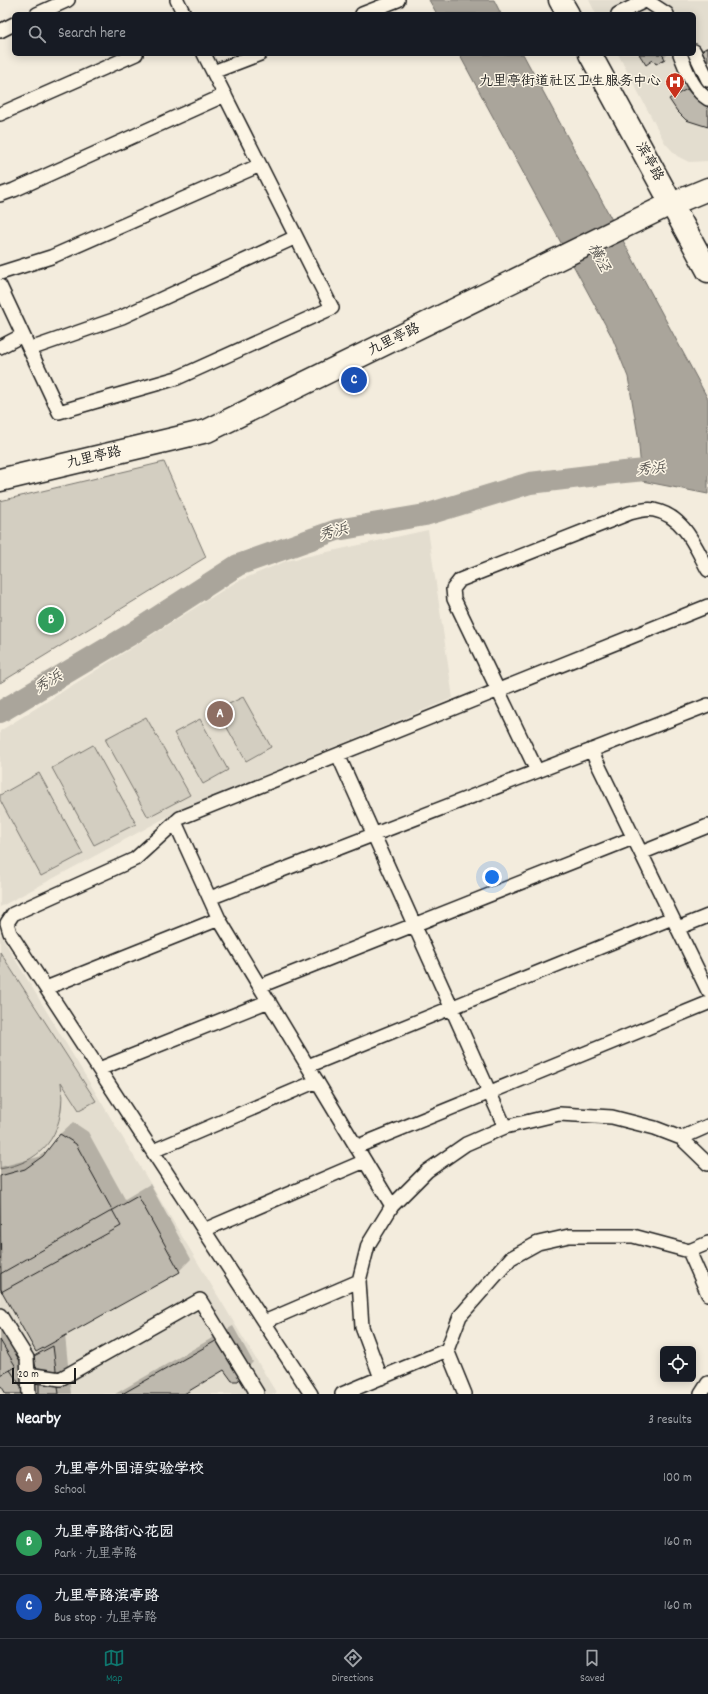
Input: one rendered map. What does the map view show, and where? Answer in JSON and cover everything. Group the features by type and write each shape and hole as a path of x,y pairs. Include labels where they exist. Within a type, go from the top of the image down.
{"street":[{"path":"560,0 567,12"},
{"name":"滨亭路","path":"591,56 708,271"},
{"name":"九里亭路","path":"0,480 207,431 632,223 708,189"}],"lane":[{"path":"41,12 68,0"},
{"path":"367,12 398,0"},
{"path":"622,12 647,0 665,12"},
{"path":"0,31 12,25"},
{"path":"696,55 708,80"},
{"path":"0,114 131,56"},
{"path":"0,286 59,412 177,378 332,308 205,56"},
{"path":"213,72 255,56"},
{"path":"681,56 691,81 700,94 708,99"},
{"path":"0,195 22,187 225,96"},
{"path":"0,273 51,258 260,165"},
{"path":"30,349 122,317 296,237"},
{"path":"0,347 23,335"},
{"path":"537,771 454,599 453,589 460,580 630,513 653,509 673,517 686,531 708,570"},
{"path":"311,1394 10,933 7,923 13,914 135,859 180,818 708,606"},
{"path":"210,898 708,704"},
{"path":"591,750 708,991"},
{"path":"338,754 505,1127"},
{"path":"175,822 219,919 392,1206"},
{"path":"641,853 708,826"},
{"path":"260,986 633,838"},
{"path":"308,1066 452,1007 675,923 708,916"},
{"path":"46,988 219,919"},
{"path":"99,1069 269,1002"},
{"path":"356,1146 708,1003"},
{"path":"153,1152 317,1081"},
{"path":"381,1378 362,1327 359,1281 368,1245 392,1206 427,1171 466,1144 505,1127 559,1114 612,1117 655,1128 681,1138 708,1164"},
{"path":"681,1138 708,1126"},
{"path":"204,1230 364,1161"},
{"path":"465,1394 447,1350 460,1316 511,1258 538,1244 569,1236 633,1236 689,1251 708,1243"},
{"path":"689,1251 708,1294"},
{"path":"264,1322 359,1281"},
{"path":"28,1374 60,1379 200,1300 256,1393 255,1394"},
{"path":"0,1315 27,1358 29,1394"},
{"path":"342,1394 447,1350"},
{"path":"701,1394 708,1383"}],"shaded area":[{"name":"九里亭街道社区卫生服务中心","path":"589,0 708,0 708,161 689,162 677,156 665,143 619,56 696,56 696,12 595,12"},
{"path":"164,462 206,557 0,683 0,501"},
{"path":"428,530 453,698 180,810 0,907 0,731 236,582 286,561"},
{"path":"243,697 271,747 246,761 217,710"},
{"path":"146,717 190,795 148,817 105,739"},
{"path":"200,719 228,770 203,784 174,733"},
{"path":"93,745 136,824 94,845 52,768"},
{"path":"39,773 83,854 41,876 0,800 0,795"},
{"path":"0,934 277,1394 0,1394"},
{"path":"0,952 96,1101 79,1110 61,1082 62,1098 60,1113 57,1127 51,1139 42,1150 31,1158 17,1165 0,1169"}],"water":[{"path":"429,0 494,0 500,12 436,12"},
{"name":"横泾","path":"460,56 524,56 708,399 708,494 642,481 638,435 628,377 612,337"}],"building":[{"path":"708,47 708,66 701,51"},
{"path":"640,56 663,56 665,59 656,64 653,60 646,65"},
{"path":"687,89 695,98 708,102 708,127 686,120 677,111 669,99"},
{"path":"60,1134 76,1144 121,1226 1,1292 0,1176 25,1169 43,1156"},
{"path":"138,1196 180,1272 36,1352 0,1288 0,1274"},
{"path":"221,1338 241,1377 238,1381 232,1381 224,1370 184,1394 122,1394"},
{"path":"0,1340 16,1367 0,1375"},
{"path":"53,1346 59,1394 39,1394 39,1377 34,1356"},
{"path":"10,1370 26,1394 6,1394 0,1384 0,1375"}],"waterway":[{"name":"秀浜","path":"0,712 133,633 238,565 337,530 425,515 530,483 708,464"}],"place":[{"name":"九里亭街道社区卫生服务中心","path":"675,99"},
{"name":"九里亭路滨亭路","path":"354,380"},
{"name":"九里亭路街心花园","path":"51,620"},
{"name":"九里亭外国语实验学校","path":"220,714"}]}
